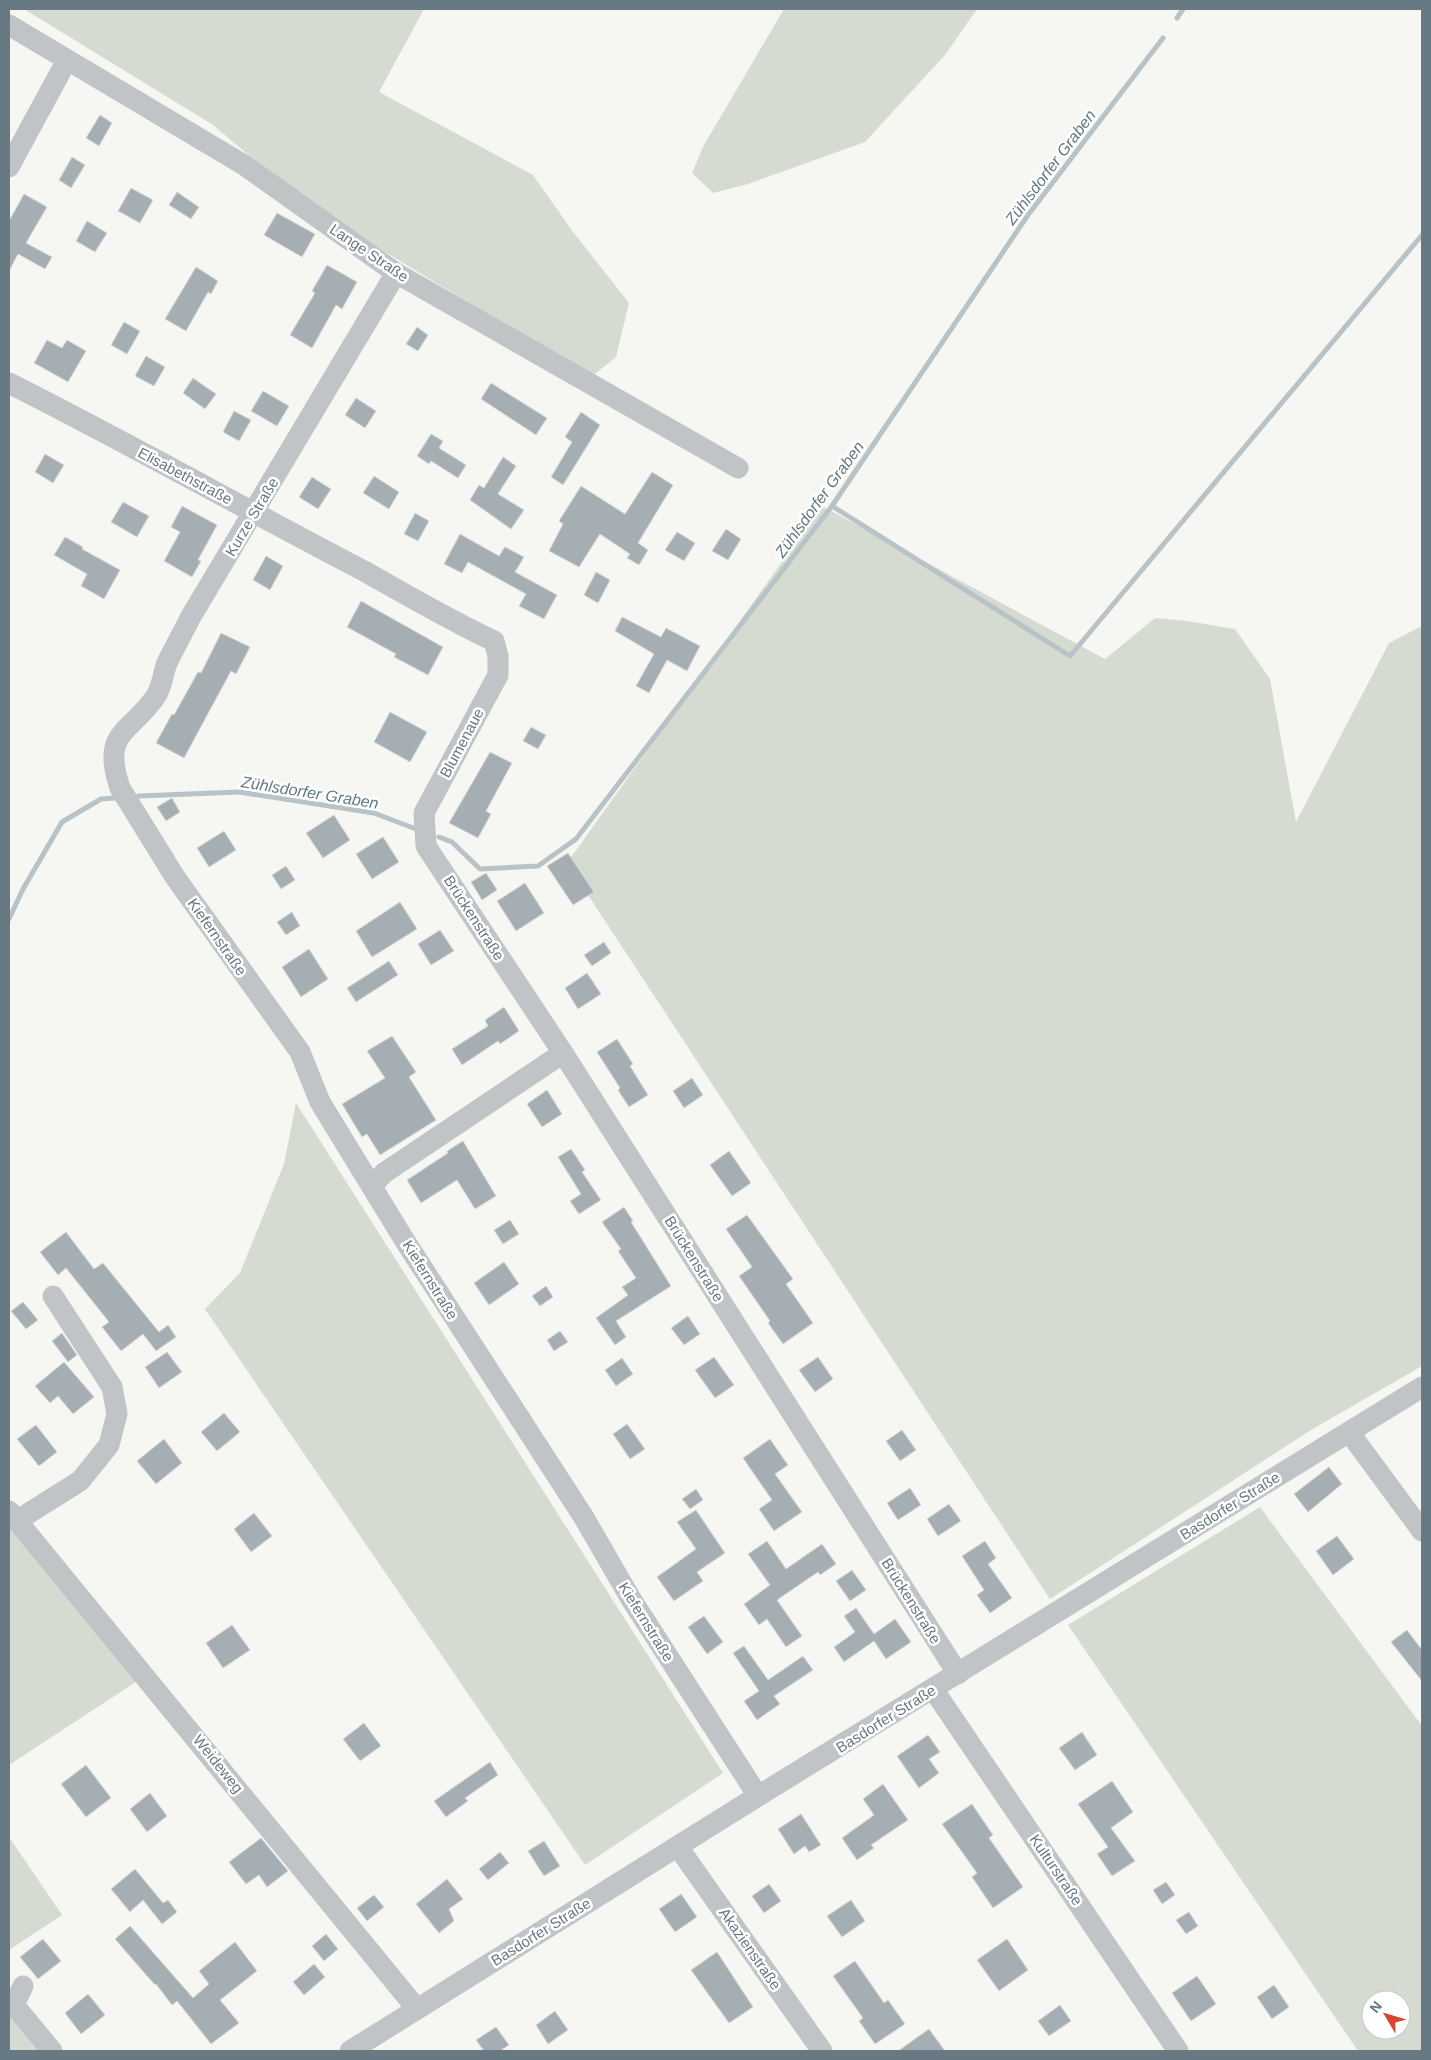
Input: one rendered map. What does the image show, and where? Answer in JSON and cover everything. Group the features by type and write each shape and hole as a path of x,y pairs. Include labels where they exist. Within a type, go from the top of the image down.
{"street":[{"name":"Lange Straße","path":"9,25 244,165 396,274 738,468"},
{"path":"9,167 67,60"},
{"name":"Kurze Straße","path":"113,760 118,737 157,695 167,665 190,618 396,274"},
{"name":"Elisabethstraße","path":"9,383 369,574 452,621 494,641"},
{"name":"Blumenaue","path":"426,846 424,813 498,675 498,656 494,641"},
{"name":"Kiefernstraße","path":"113,760 120,788 134,812 176,877 300,1052 320,1102 480,1357 583,1516 630,1599 758,1796"},
{"name":"Brückenstraße","path":"426,846 563,1053 958,1674"},
{"path":"372,1186 384,1173 563,1053"},
{"path":"13,1515 80,1481 108,1445 117,1414 112,1387 53,1296"},
{"name":"Basdorfer Straße","path":"350,2051 758,1796 1422,1388"},
{"path":"1349,1432 1422,1531"},
{"name":"Weideweg","path":"13,1515 417,2009"},
{"name":"Kulturstraße","path":"933,1689 1178,2051"},
{"name":"Akazienstraße","path":"678,1847 822,2051"},
{"path":"23,1986 14,2005 52,2051"}],"shaded area":[{"path":"24,9 424,9 379,92 533,175 573,232 629,303 616,357 591,377 308,205 213,125"},
{"path":"784,9 977,9 945,55 865,142 748,184 713,193 692,173 704,145"},
{"path":"822,506 1105,659 1155,618 1235,629 1270,679 1296,822 1389,643 1422,626 1422,1366 1311,1430 1050,1599 567,863"},
{"path":"296,1103 723,1773 585,1865 205,1309 240,1273 284,1164"},
{"path":"1260,1507 1422,1726 1422,2051 1358,2051 1068,1625"},
{"path":"9,1516 142,1678 9,1765"},
{"path":"9,1837 62,1915 9,1950"},
{"path":"9,2007 45,2051 9,2051"}],"building":[{"path":"100,115 112,123 99,146 86,138"},
{"path":"72,157 85,165 71,188 59,180"},
{"path":"131,188 153,200 140,223 118,211"},
{"path":"177,192 199,207 191,219 169,205"},
{"path":"24,194 47,207 26,243 52,257 45,269 18,254 9,271 9,221"},
{"path":"277,213 315,234 302,257 264,235"},
{"path":"87,221 107,233 95,252 76,241"},
{"path":"327,265 357,282 342,309 336,305 312,348 290,335 315,293 312,291"},
{"path":"196,267 218,281 211,294 208,292 186,331 165,319"},
{"path":"124,322 140,331 127,354 111,345"},
{"path":"417,327 428,335 418,351 406,344"},
{"path":"47,340 62,348 67,340 86,351 68,382 34,363"},
{"path":"146,356 165,367 154,386 135,376"},
{"path":"193,378 216,394 205,409 183,393"},
{"path":"491,383 547,418 536,435 481,399"},
{"path":"263,391 289,406 277,426 251,411"},
{"path":"356,398 376,411 365,428 345,415"},
{"path":"234,411 251,420 239,441 223,432"},
{"path":"581,412 600,425 563,485 551,477 572,442 565,437"},
{"path":"431,434 443,441 439,448 466,465 458,478 431,461 429,464 417,456"},
{"path":"45,454 64,465 53,483 35,472"},
{"path":"503,457 516,466 498,494 524,510 511,529 470,500 479,485 484,488"},
{"path":"652,472 673,485 638,543 648,550 639,565 627,558 630,554 600,534 579,567 549,551 563,524 559,521 581,486 625,514"},
{"path":"374,476 399,492 389,509 363,493"},
{"path":"312,477 331,489 318,509 299,497"},
{"path":"123,502 149,516 137,537 111,522"},
{"path":"182,506 217,525 198,560 201,561 192,577 164,561 180,532 171,527"},
{"path":"415,513 429,521 418,541 404,534"},
{"path":"726,529 741,539 728,560 712,551"},
{"path":"677,532 695,543 684,561 665,550"},
{"path":"460,534 499,556 505,547 524,557 515,572 557,595 544,619 519,606 526,594 468,562 462,573 444,564"},
{"path":"65,537 83,547 82,549 120,570 104,599 81,586 87,574 54,555"},
{"path":"266,556 283,566 270,590 253,580"},
{"path":"596,572 610,580 598,603 584,595"},
{"path":"361,601 443,647 428,675 394,657 396,654 347,627"},
{"path":"622,617 661,637 666,628 700,646 687,671 667,660 649,693 636,686 654,654 615,631"},
{"path":"221,633 250,647 236,674 231,671 184,758 156,743 198,672 201,673"},
{"path":"390,712 427,732 410,762 374,742"},
{"path":"531,727 546,735 538,749 523,741"},
{"path":"490,752 512,763 486,811 491,814 478,838 449,823"},
{"path":"172,798 180,812 166,821 157,807"},
{"path":"334,815 350,840 323,858 306,833"},
{"path":"224,831 236,850 209,867 197,848"},
{"path":"383,837 399,862 372,879 356,854"},
{"path":"568,853 594,892 573,905 547,866"},
{"path":"286,866 295,880 281,889 272,875"},
{"path":"486,873 497,890 482,900 471,882"},
{"path":"525,883 544,913 516,931 497,901"},
{"path":"400,902 417,929 372,957 356,931"},
{"path":"292,912 300,926 286,935 277,922"},
{"path":"440,930 454,951 431,965 418,944"},
{"path":"604,942 611,953 592,966 584,955"},
{"path":"309,949 328,979 301,997 282,967"},
{"path":"389,961 398,975 356,1002 347,988"},
{"path":"587,973 601,994 578,1009 565,988"},
{"path":"504,1007 519,1031 500,1044 498,1041 462,1065 452,1049 488,1026 485,1020"},
{"path":"392,1036 416,1072 409,1077 436,1120 380,1155 367,1134 362,1137 342,1104 385,1078 367,1051"},
{"path":"617,1039 633,1064 630,1066 648,1095 629,1107 618,1090 620,1088 597,1052"},
{"path":"692,1078 703,1095 684,1108 673,1091"},
{"path":"547,1090 562,1114 542,1127 527,1104"},
{"path":"463,1141 496,1196 475,1209 457,1180 421,1203 407,1180"},
{"path":"571,1149 585,1170 582,1172 601,1200 579,1214 570,1201 581,1194 558,1157"},
{"path":"729,1151 751,1183 732,1196 710,1165"},
{"path":"624,1207 633,1221 631,1222 671,1286 616,1321 626,1337 615,1345 596,1318 628,1295 622,1287 636,1278 618,1251 621,1249 602,1222"},
{"path":"747,1215 793,1279 786,1284 813,1323 783,1344 768,1323 770,1321 739,1276 752,1267 726,1229"},
{"path":"510,1220 519,1234 503,1244 494,1230"},
{"path":"66,1232 94,1269 103,1263 159,1332 168,1325 176,1337 156,1351 143,1334 121,1351 102,1327 109,1322 66,1268 58,1275 40,1252"},
{"path":"504,1262 519,1284 489,1305 474,1283"},
{"path":"546,1286 553,1297 540,1306 532,1296"},
{"path":"23,1302 38,1320 26,1329 11,1311"},
{"path":"688,1316 700,1334 684,1345 671,1328"},
{"path":"560,1331 568,1342 554,1351 547,1340"},
{"path":"62,1333 77,1355 68,1362 52,1341"},
{"path":"167,1352 182,1372 159,1388 145,1367"},
{"path":"714,1357 734,1385 715,1398 695,1370"},
{"path":"818,1357 833,1379 815,1392 799,1370"},
{"path":"622,1358 633,1374 616,1386 605,1370"},
{"path":"64,1362 94,1397 73,1414 58,1396 50,1403 35,1386"},
{"path":"224,1413 240,1432 217,1451 201,1432"},
{"path":"627,1424 645,1449 630,1459 613,1434"},
{"path":"36,1425 57,1452 39,1466 17,1439"},
{"path":"902,1430 916,1450 900,1461 886,1441"},
{"path":"164,1439 182,1463 156,1484 137,1461"},
{"path":"770,1439 788,1465 775,1474 802,1512 774,1531 759,1509 772,1500 743,1458"},
{"path":"1329,1467 1342,1484 1308,1512 1294,1494"},
{"path":"910,1488 921,1505 898,1520 887,1503"},
{"path":"696,1489 703,1500 690,1509 682,1499"},
{"path":"949,1504 961,1521 938,1536 927,1519"},
{"path":"696,1510 725,1553 697,1572 703,1581 674,1601 657,1577 696,1549 677,1522"},
{"path":"254,1513 272,1536 251,1552 234,1529"},
{"path":"1337,1536 1354,1559 1333,1575 1316,1551"},
{"path":"767,1541 786,1569 822,1544 836,1564 820,1575 818,1572 777,1600 802,1636 786,1647 767,1619 759,1625 744,1604 770,1585 748,1554"},
{"path":"985,1541 996,1558 988,1564 1012,1598 990,1613 977,1595 984,1590 962,1556"},
{"path":"852,1570 866,1590 850,1601 836,1581"},
{"path":"856,1608 874,1634 895,1619 911,1642 886,1659 874,1641 844,1662 834,1647 855,1632 844,1616"},
{"path":"704,1616 723,1642 707,1654 688,1627"},
{"path":"232,1625 250,1650 223,1668 206,1643"},
{"path":"1407,1630 1422,1650 1422,1681 1391,1642"},
{"path":"744,1646 768,1680 803,1656 813,1670 774,1696 780,1704 757,1720 744,1701 759,1691 733,1653"},
{"path":"364,1723 381,1746 360,1761 343,1739"},
{"path":"1082,1732 1097,1755 1075,1770 1059,1748"},
{"path":"928,1735 940,1752 929,1759 939,1773 919,1788 897,1756"},
{"path":"490,1762 498,1775 465,1798 468,1801 446,1817 434,1801"},
{"path":"86,1765 111,1798 86,1817 61,1784"},
{"path":"1112,1781 1133,1812 1111,1828 1135,1861 1112,1876 1097,1854 1108,1847 1078,1804"},
{"path":"883,1784 908,1820 871,1845 874,1848 857,1860 842,1838 874,1815 863,1799"},
{"path":"150,1793 167,1816 147,1832 130,1809"},
{"path":"972,1804 993,1835 989,1838 1023,1887 993,1908 972,1877 977,1873 942,1824"},
{"path":"801,1814 821,1845 809,1852 805,1846 794,1854 778,1829"},
{"path":"261,1838 288,1871 267,1887 259,1875 246,1884 229,1862"},
{"path":"544,1841 560,1866 544,1876 528,1851"},
{"path":"500,1852 509,1863 488,1880 479,1869"},
{"path":"135,1869 163,1903 168,1900 177,1912 162,1924 143,1900 130,1912 111,1889"},
{"path":"447,1879 463,1899 449,1909 454,1921 439,1933 416,1904"},
{"path":"1166,1882 1175,1895 1162,1904 1153,1890"},
{"path":"769,1884 781,1901 764,1913 752,1896"},
{"path":"681,1894 697,1917 675,1932 659,1909"},
{"path":"374,1895 384,1907 367,1921 357,1908"},
{"path":"851,1900 865,1921 842,1937 827,1916"},
{"path":"1189,1912 1198,1926 1186,1934 1176,1920"},
{"path":"130,1926 193,1998 209,1984 199,1971 235,1942 257,1971 220,2000 239,2023 211,2044 177,2001 172,2005 156,1984 115,1939"},
{"path":"326,1934 338,1949 324,1961 312,1946"},
{"path":"43,1939 61,1961 38,1979 20,1957"},
{"path":"1007,1939 1028,1970 999,1991 977,1960"},
{"path":"717,1952 753,2007 729,2023 691,1970"},
{"path":"855,1961 884,2003 888,2000 905,2024 875,2044 859,2021 863,2018 833,1976"},
{"path":"314,1964 325,1977 304,1995 293,1982"},
{"path":"1197,1976 1216,2004 1191,2021 1172,1993"},
{"path":"1274,1985 1289,2007 1272,2019 1257,1997"},
{"path":"88,1994 105,2015 81,2034 65,2013"},
{"path":"1060,2005 1071,2021 1049,2036 1038,2021"},
{"path":"555,2011 568,2030 548,2044 536,2025"},
{"path":"496,2027 509,2045 500,2051 484,2051 476,2040"},
{"path":"929,2029 945,2051 898,2051"}],"waterway":[{"name":"Zühlsdorfer Graben","path":"1177,18 1183,9"},
{"name":"Zühlsdorfer Graben","path":"439,837 452,842 480,869 538,866 576,839 832,506 1028,215 1163,38"},
{"path":"832,506 1070,656 1422,235"},
{"name":"Zühlsdorfer Graben","path":"138,796 239,792 374,813 416,829"},
{"name":"Zühlsdorfer Graben","path":"9,919 23,889 62,822 101,799 114,798"}]}
